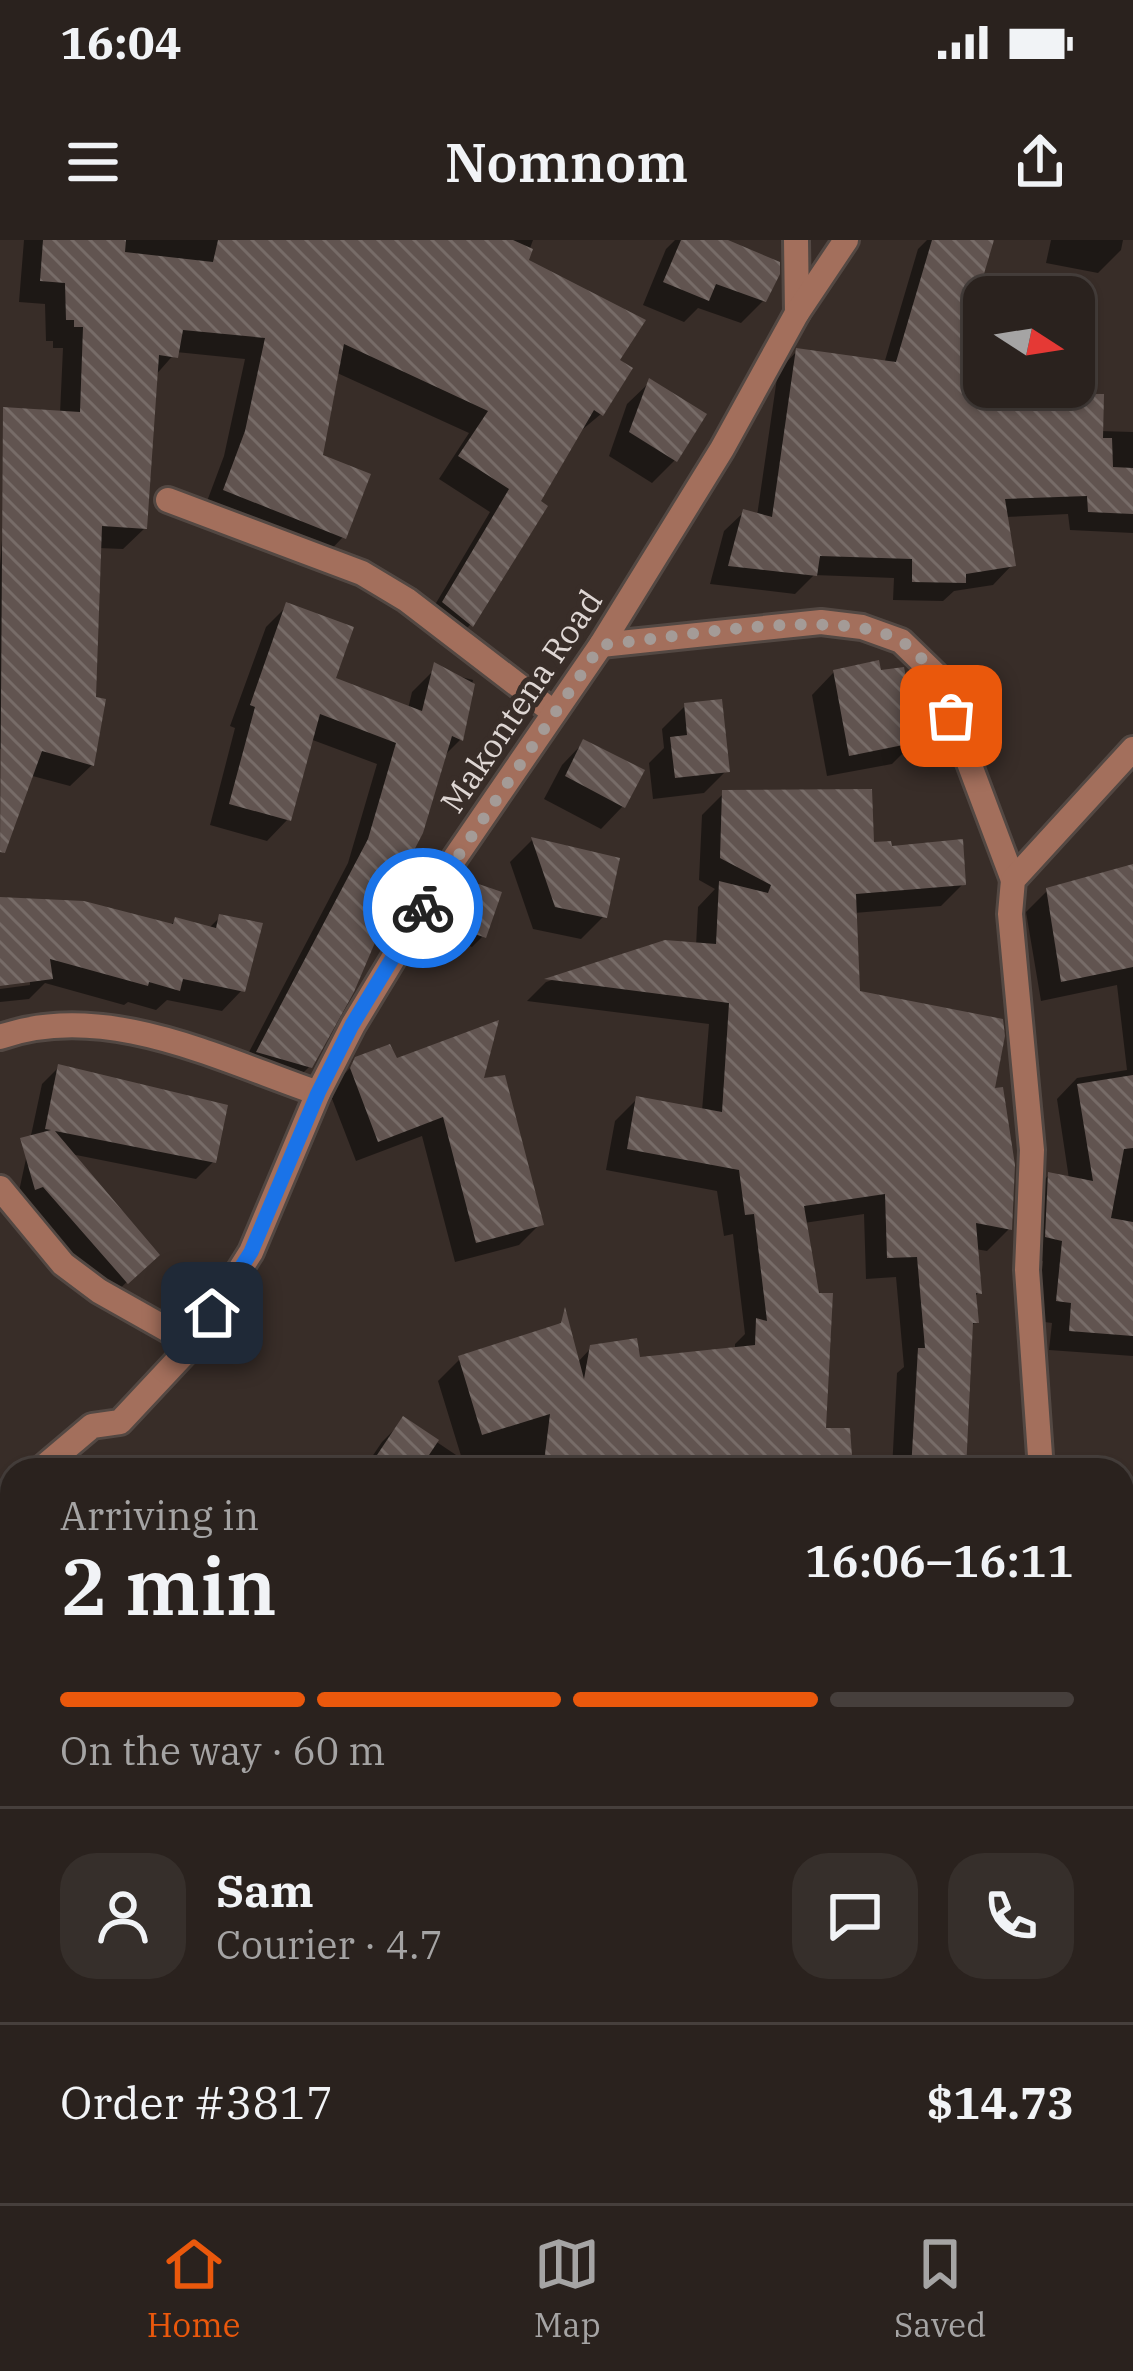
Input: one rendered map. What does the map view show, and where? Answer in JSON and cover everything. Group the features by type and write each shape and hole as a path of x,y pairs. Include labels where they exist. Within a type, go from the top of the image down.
{"street":[{"path":"796,240 797,313"},
{"name":"Makontena Road","path":"54,1458 92,1426 120,1422 193,1344 251,1252 352,1025 448,868 601,645 722,449 797,313 846,240"},
{"path":"168,500 362,573 407,600 553,712"},
{"path":"601,645 821,622 862,627 902,641 936,675 1013,880 1010,914 1032,1150 1027,1270 1040,1458"},
{"path":"1013,880 1133,749"},
{"path":"0,1037 32,1026 85,1023 138,1034 318,1093"},
{"path":"0,1188 63,1264 99,1291 193,1344"}],"building":[{"path":"43,240 126,240 125,252 213,262 218,240 513,240 533,249 529,260 646,320 620,360 633,368 603,416 594,410 541,501 548,506 473,627 442,602 509,489 458,456 488,411 344,344 323,455 371,474 346,539 223,490 245,431 265,338 183,330 178,358 159,355 147,529 102,526 96,697 106,699 94,766 42,751 5,853 0,852 3,407 80,412 83,327 66,320 65,283 40,281"},
{"path":"681,240 728,240 780,262 780,274 766,302 716,284 709,301 663,282"},
{"path":"932,240 994,240 983,276 963,276 963,408 1095,408 1095,394 1104,394 1103,438 1112,438 1113,467 1133,468 1133,514 1088,512 1087,496 1005,499 1016,566 966,574 966,583 912,582 912,559 820,556 817,576 728,566 743,509 772,517 796,348 896,362"},
{"path":"649,378 707,414 677,462 629,432"},
{"path":"286,602 354,627 336,678 422,711 434,662 475,684 463,741 452,736 423,833 409,860 429,867 404,910 391,905 354,992 312,1068 256,1052 368,839 396,743 320,714 291,821 229,804 255,707 250,705"},
{"path":"879,660 881,670 904,667 918,742 849,756 833,670"},
{"path":"722,699 730,772 675,778 670,737 687,735 684,703"},
{"path":"583,739 645,770 625,808 565,776"},
{"path":"872,789 874,842 891,841 892,846 963,839 966,885 856,894 860,991 1003,1019 1005,1036 995,1088 1003,1087 1015,1165 1012,1230 976,1223 982,1294 976,1293 979,1323 973,1323 967,1458 912,1458 918,1348 925,1348 917,1257 887,1258 885,1194 804,1206 819,1293 833,1293 826,1428 850,1428 852,1458 544,1458 550,1414 482,1435 458,1356 561,1323 565,1307 584,1379 590,1345 637,1338 640,1357 755,1345 756,1318 767,1321 754,1214 745,1215 739,1170 627,1149 636,1096 722,1112 729,1003 544,979 665,940 716,944 719,881 768,893 771,885 720,858 722,790"},
{"path":"531,837 620,858 607,918 555,907"},
{"path":"1133,864 1133,967 1061,982 1046,888"},
{"path":"461,878 502,892 486,938 436,920"},
{"path":"0,897 84,901 173,924 175,917 216,928 219,914 263,923 245,992 183,979 180,991 149,982 148,986 50,959 53,979 0,986"},
{"path":"499,1020 484,1078 505,1075 544,1225 476,1243 443,1117 378,1142 350,1068 355,1057 390,1044 397,1058"},
{"path":"58,1064 228,1105 216,1163 55,1131 160,1255 128,1284 43,1187 35,1190 20,1138 51,1130 45,1129"},
{"path":"1133,1075 1133,1148 1124,1149 1111,1218 1133,1222 1133,1336 1069,1331 1071,1303 1056,1301 1062,1241 1045,1237 1048,1172 1093,1181 1077,1084"},
{"path":"403,1416 439,1440 427,1458 375,1458"}],"way so far":[{"path":"423,908 601,645 821,622 862,627 902,641 936,675 951,716"}],"route":[{"path":"212,1313 251,1252 352,1025 423,908"}]}
